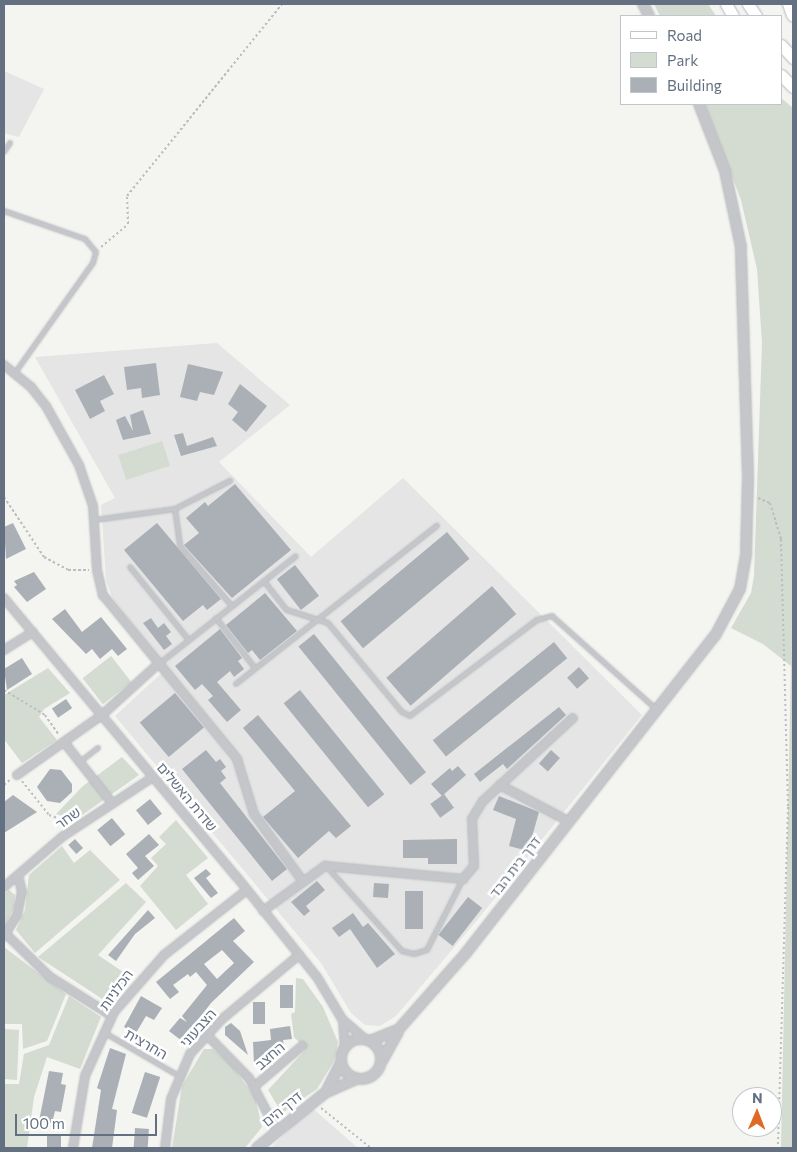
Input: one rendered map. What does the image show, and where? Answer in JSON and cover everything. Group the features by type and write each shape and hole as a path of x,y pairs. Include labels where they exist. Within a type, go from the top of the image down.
{"highway":[{"path":"789,4 793,15"}],"main road":[{"path":"726,4 732,15"},
{"path":"748,4 755,15"},
{"path":"782,46 793,58"},
{"path":"782,76 793,87"}],"street":[{"name":"דרך בית הבד","path":"382,1063 401,1027 466,953 715,636 735,603 744,572 748,494 741,247 725,171 699,105"},
{"path":"4,365 31,387 59,427 86,484 94,520 96,570 107,601 157,665 238,759 254,814 302,880"},
{"name":"שדרת האשלים","path":"4,598 247,890 298,955 342,1019 368,1040"},
{"path":"4,650 33,632"},
{"path":"17,775 102,715 157,665"},
{"path":"263,911 302,880 325,866 464,878 474,866 472,819 483,801 572,718"},
{"path":"64,742 112,803"},
{"name":"שחר","path":"4,887 79,825 153,777"},
{"path":"500,785 568,821"},
{"path":"18,875 22,892 17,915 5,935 50,977 112,1016"},
{"name":"הכלניות","path":"73,1148 85,1076 103,1032 112,1016 150,968 247,890"},
{"name":"הצבעוני","path":"165,1148 168,1111 178,1076 206,1034 298,955"},
{"name":"שדרת האשלים","path":"342,1019 345,1047"},
{"name":"דרך בית הבד","path":"368,1040 384,1038 401,1027"},
{"path":"206,1034 255,1086 277,1131"},
{"path":"356,1040 368,1040 380,1050 382,1063 370,1078 357,1079 346,1073 341,1062 345,1047 356,1040"},
{"name":"החצב","path":"255,1086 302,1046"},
{"name":"דרך הים","path":"325,1093 341,1062"},
{"name":"דרך הים","path":"258,1148 325,1093 357,1079"}],"lane":[{"path":"4,152 10,143"},
{"path":"4,211 85,239 96,252 94,263 15,373"},
{"path":"94,520 175,509 230,481"},
{"path":"175,509 180,546 232,606"},
{"path":"236,684 316,619 437,526"},
{"path":"157,665 296,556"},
{"path":"130,567 189,640"},
{"path":"264,581 287,610 328,623 402,712 410,716 537,620 552,616 657,710"},
{"path":"216,618 256,668"},
{"path":"80,762 98,748"},
{"path":"325,866 402,951 414,954 428,950 464,878"},
{"name":"החרצית","path":"103,1032 178,1076"}],"path":[{"path":"96,252 128,224 127,196 282,4"},
{"path":"748,494 770,503 781,539 788,806 778,1148"},
{"path":"4,497 44,557 68,570 96,570"},
{"path":"4,690 45,715 64,742"},
{"path":"17,775 49,815 79,825"},
{"path":"313,1102 371,1148"}],"shaded area":[{"path":"4,71 44,89 19,137 4,133"},
{"path":"217,343 290,405 219,462 311,557 403,478 642,715 478,919 396,1016 380,1026 365,1025 351,1013 321,963 115,716 167,668 112,597 106,580 101,505 115,498 35,357"},
{"path":"311,1107 358,1148 271,1148"}],"green space":[{"path":"654,4 708,4 715,15 660,15"},
{"path":"782,99 793,108 793,1148 781,1148 791,666 763,644 731,628 751,593 754,576 762,343 757,269 741,200 705,105 782,105"},
{"path":"162,441 170,466 126,480 118,455"},
{"path":"111,656 131,682 103,704 83,678"},
{"path":"48,668 70,693 44,709 39,717 57,740 22,763 4,739 4,695"},
{"path":"122,757 139,775 75,820 56,814 83,786"},
{"path":"176,820 208,858 186,875 208,904 176,930 140,886 158,866 151,858 166,844 159,837"},
{"path":"62,846 74,863 90,850 120,880 35,953 16,930 25,910 29,875"},
{"path":"126,883 146,902 98,955 129,976 110,1004 38,957"},
{"path":"9,890 15,895 14,907 4,929 4,894"},
{"path":"4,947 66,994 47,1041 23,1049 22,1024 4,1024"},
{"path":"296,978 303,979 323,1007 338,1042 334,1061 317,1089 282,1113 268,1090 306,1049 294,1037 291,1014 295,1012"},
{"path":"69,996 101,1017 80,1069 47,1057 34,1097 27,1148 4,1148 4,1084 19,1084 24,1054 49,1045"},
{"path":"4,1029 19,1030 17,1080 4,1079"},
{"path":"204,1049 213,1049 232,1066 255,1097 262,1127 245,1148 172,1148 182,1086"}],"building":[{"path":"156,363 160,395 142,398 141,388 127,390 124,367"},
{"path":"188,364 223,372 214,395 200,392 197,401 180,397"},
{"path":"104,375 114,394 100,401 105,411 90,419 75,390"},
{"path":"240,384 267,406 246,432 232,420 238,412 228,404"},
{"path":"143,410 151,434 123,440 116,420 125,416 133,431 130,415"},
{"path":"183,433 187,446 213,437 217,446 181,456 174,435"},
{"path":"235,484 291,550 232,598 184,545 199,533 186,518 205,502 208,506"},
{"path":"13,523 26,549 6,559 4,527"},
{"path":"157,523 221,599 207,610 203,605 183,621 124,550"},
{"path":"447,532 469,559 363,648 341,621"},
{"path":"295,565 319,596 301,610 277,579"},
{"path":"34,572 46,589 27,602 14,587 17,585 14,581"},
{"path":"492,586 516,614 411,706 386,678"},
{"path":"265,593 297,631 260,660 252,650 248,653 226,625"},
{"path":"65,609 82,632 101,617 127,649 118,656 112,649 100,659 92,649 86,654 52,619"},
{"path":"151,618 158,628 164,623 171,632 166,636 172,644 164,650 143,623"},
{"path":"220,629 242,658 238,661 244,669 234,677 230,671 217,682 241,710 227,722 208,700 213,696 202,684 195,690 175,666"},
{"path":"314,634 426,772 410,785 298,647"},
{"path":"554,642 567,658 446,756 433,740"},
{"path":"22,658 32,674 7,690 4,669"},
{"path":"579,667 589,678 577,689 567,678"},
{"path":"300,690 384,794 368,807 284,703"},
{"path":"175,693 204,727 169,757 140,723"},
{"path":"66,699 72,708 58,718 52,709"},
{"path":"559,707 566,715 507,769 503,764 480,782 474,774"},
{"path":"258,715 351,826 336,838 329,831 298,858 263,817 295,791 243,728"},
{"path":"206,750 216,762 220,759 226,767 221,771 226,778 220,783 287,869 272,881 182,769"},
{"path":"551,750 560,758 548,771 539,763"},
{"path":"458,766 466,775 442,796 431,784 450,768 452,771"},
{"path":"50,769 61,770 72,784 72,792 60,803 47,801 37,787"},
{"path":"444,794 454,808 440,818 430,804"},
{"path":"13,795 37,812 4,833 4,802"},
{"path":"499,796 539,812 528,851 509,846 516,819 493,810"},
{"path":"150,799 162,814 148,825 136,810"},
{"path":"112,818 125,834 110,846 97,830"},
{"path":"149,834 159,845 145,856 154,866 138,880 132,873 138,868 126,854"},
{"path":"75,839 83,848 76,854 68,845"},
{"path":"457,839 457,864 428,864 428,858 403,858 403,840"},
{"path":"206,869 211,874 206,878 218,893 211,898 194,878"},
{"path":"317,881 325,890 306,906 310,911 304,916 291,902"},
{"path":"374,883 389,884 388,898 373,897"},
{"path":"405,891 423,891 423,929 405,929"},
{"path":"468,897 482,908 453,946 438,935"},
{"path":"148,910 155,918 135,934 116,961 108,955"},
{"path":"353,913 363,927 368,923 395,954 377,968 350,929 339,937 332,928"},
{"path":"234,918 245,931 233,941 254,962 211,1003 182,1041 169,1031 180,1018 187,1022 182,1016 207,985 196,972 190,977 188,974 173,985 179,992 170,999 156,982","holes":["222,950 234,963 217,979 204,964"]},
{"path":"280,985 293,985 293,1008 280,1008"},
{"path":"141,996 162,1008 154,1020 146,1016 136,1033 124,1027"},
{"path":"253,1002 265,1002 265,1024 253,1024"},
{"path":"231,1023 240,1031 248,1055 225,1035 225,1027"},
{"path":"290,1026 292,1039 283,1040 284,1047 274,1048 275,1055 264,1057 265,1063 254,1064 253,1042 271,1040 270,1029"},
{"path":"110,1048 126,1054 112,1109 117,1110 112,1148 92,1148 101,1090 97,1088"},
{"path":"49,1071 63,1073 61,1084 66,1085 61,1112 55,1111 52,1123 39,1121"},
{"path":"145,1072 160,1077 147,1118 132,1113"},
{"path":"135,1128 149,1129 148,1148 134,1148"},
{"path":"47,1135 61,1135 61,1148 47,1148"}]}
